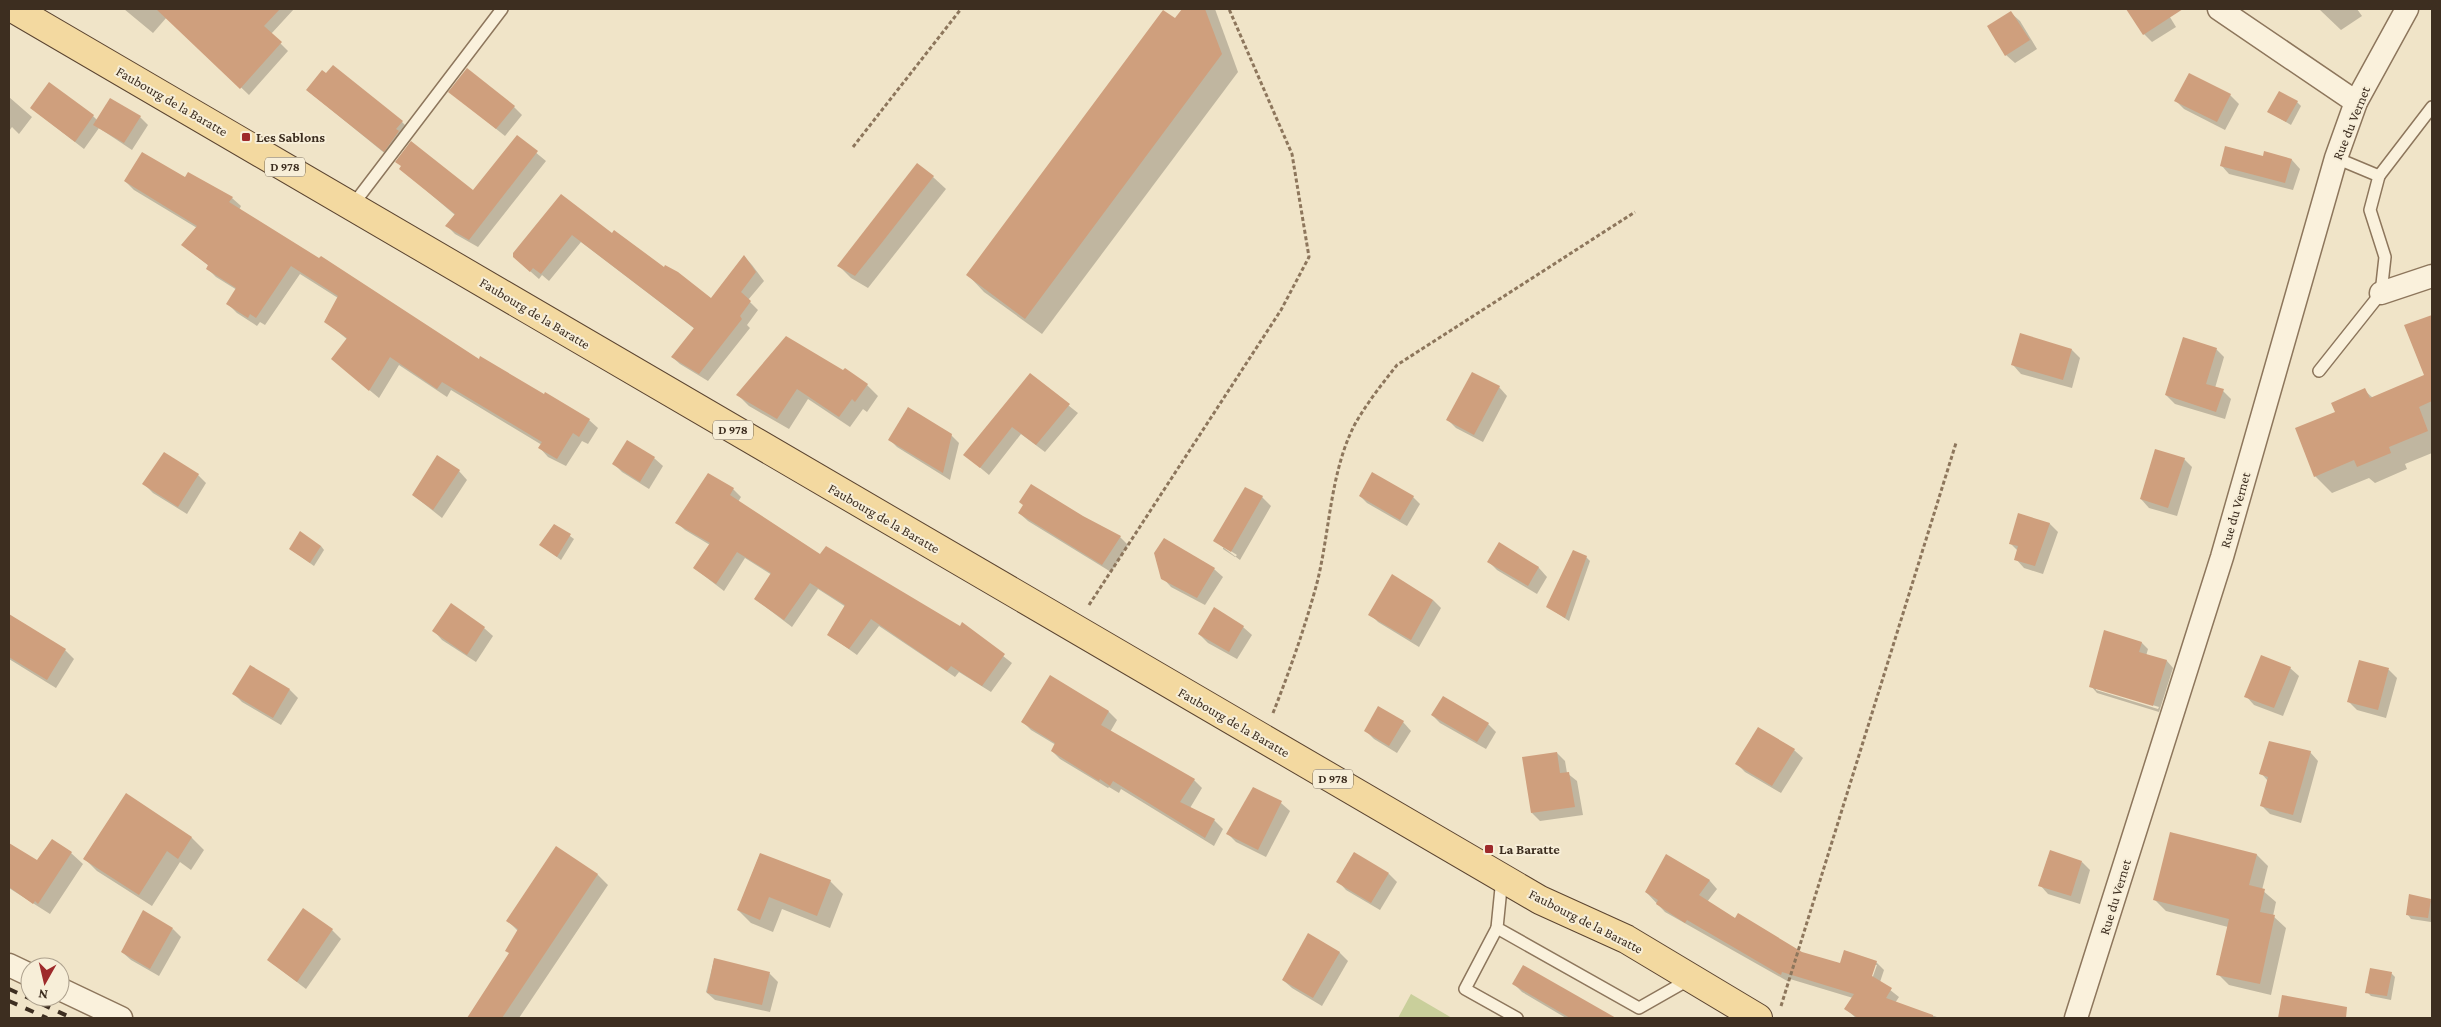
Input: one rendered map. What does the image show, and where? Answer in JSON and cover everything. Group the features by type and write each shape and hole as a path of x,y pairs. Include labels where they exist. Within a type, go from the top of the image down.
{"main road":[{"name":"Faubourg de la Baratte","path":"14,9 1540,900 1626,939 1691,978 1769,1014"}],"street":[{"path":"2219,9 2356,102"},
{"name":"Rue du Vernet","path":"2076,1018 2222,557 2336,158 2356,102 2407,9"},
{"path":"2381,293 2432,276"},
{"path":"70,994 121,1018"}],"lane":[{"path":"352,206 502,9"},
{"path":"2319,371 2381,293 2385,257 2370,210 2379,176 2432,107"},
{"path":"2336,158 2379,176"},
{"path":"1502,877 1497,928 1465,989 1517,1018"},
{"path":"1497,928 1639,1008"},
{"path":"1632,1018 1639,1008 1691,978"}],"path":[{"path":"853,146 960,9"},
{"path":"1074,628 1280,310 1309,256 1292,154 1229,9"},
{"path":"1264,739 1290,670 1317,582 1338,472 1355,426 1373,397 1397,365 1636,212"},
{"path":"1769,1014 1956,443"}],"green space":[{"path":"1411,994 1452,1018 1398,1018"}],"building":[{"path":"156,9 280,9 264,26 282,42 240,89"},
{"path":"1182,9 1205,9 1222,54 1025,319 966,275 1163,10 1175,18"},
{"path":"2126,9 2183,9 2143,35"},
{"path":"2011,11 2030,40 2005,56 1987,26"},
{"path":"333,65 403,121 396,129 399,131 384,152 306,90 322,70 326,73"},
{"path":"467,68 515,106 496,129 448,92"},
{"path":"2189,73 2231,94 2217,122 2174,101"},
{"path":"49,82 94,115 75,142 30,108"},
{"path":"2279,91 2298,101 2286,122 2267,112"},
{"path":"110,98 141,116 124,143 93,125"},
{"path":"517,135 538,151 469,240 445,226 455,214 399,169 401,166 395,162 411,141 473,190"},
{"path":"2225,146 2263,156 2264,151 2292,159 2285,183 2220,166"},
{"path":"142,152 185,177 188,172 233,197 229,202 319,258 321,256 479,359 480,356 590,419 579,437 573,433 557,459 538,448 542,442 442,382 437,389 390,357 369,391 331,359 347,338 324,322 338,296 291,266 256,318 250,314 248,318 226,304 236,288 206,269 208,265 181,245 197,226 124,181"},
{"path":"917,163 934,176 855,276 837,266"},
{"path":"561,194 612,233 614,230 664,267 665,265 678,272 711,298 744,255 756,272 741,292 751,301 740,316 742,319 699,374 671,357 694,328 572,235 541,274 533,268 530,272 513,257 513,253"},
{"path":"2432,315 2432,401 2419,407 2428,431 2389,447 2391,453 2357,467 2354,460 2314,477 2295,428 2335,412 2331,403 2365,388 2370,398 2424,375 2404,325"},
{"path":"2020,333 2072,349 2063,380 2011,365"},
{"path":"786,336 843,370 845,368 868,384 855,402 852,399 839,417 797,389 777,419 736,395"},
{"path":"2183,337 2217,348 2206,384 2224,389 2216,412 2165,395"},
{"path":"1472,372 1500,386 1474,435 1446,420"},
{"path":"1030,373 1070,404 1036,445 1012,427 980,468 963,455"},
{"path":"908,407 952,434 943,473 888,440"},
{"path":"627,440 655,457 640,482 612,464"},
{"path":"2155,449 2185,458 2168,508 2140,499"},
{"path":"164,452 199,474 178,507 142,484"},
{"path":"437,455 460,470 433,510 412,495"},
{"path":"1372,472 1414,496 1400,520 1359,496"},
{"path":"708,473 734,488 730,495 820,554 826,546 960,626 962,622 1005,654 982,686 951,666 947,671 871,619 849,649 827,635 845,605 810,583 784,620 754,599 771,573 737,552 716,584 693,568 710,543 675,523"},
{"path":"1031,484 1083,516 1121,536 1102,565 1018,513 1023,505 1019,502"},
{"path":"1245,487 1263,496 1231,552 1213,541"},
{"path":"2018,513 2050,523 2035,566 2014,560 2018,546 2009,544"},
{"path":"554,524 571,534 557,557 539,545"},
{"path":"300,531 321,546 310,563 289,549"},
{"path":"1164,538 1215,568 1197,598 1161,579 1154,553"},
{"path":"1499,542 1539,567 1528,586 1487,562"},
{"path":"1573,550 1587,556 1565,618 1546,607"},
{"path":"1392,574 1433,600 1411,640 1368,615"},
{"path":"451,603 485,627 467,655 432,631"},
{"path":"1214,607 1244,626 1229,652 1198,634"},
{"path":"9,614 66,649 47,680 9,657"},
{"path":"2104,630 2142,642 2139,652 2167,660 2153,706 2089,687"},
{"path":"2261,655 2291,667 2274,708 2244,697"},
{"path":"2359,660 2389,668 2378,710 2347,702"},
{"path":"250,665 290,689 273,718 232,694"},
{"path":"1050,675 1109,711 1101,725 1195,779 1180,802 1215,819 1205,838 1113,781 1110,786 1100,779 1099,781 1051,751 1055,743 1021,722"},
{"path":"1443,696 1489,723 1477,742 1431,715"},
{"path":"1378,706 1404,721 1389,746 1364,731"},
{"path":"1758,727 1795,749 1772,786 1735,764"},
{"path":"2269,741 2311,751 2293,815 2260,806 2268,777 2259,774"},
{"path":"1557,752 1560,773 1569,772 1575,807 1531,813 1522,757"},
{"path":"1253,787 1282,801 1258,850 1226,834"},
{"path":"126,793 192,837 178,859 167,851 139,895 83,859"},
{"path":"2170,832 2257,854 2249,885 2265,889 2260,912 2275,915 2260,984 2216,975 2229,919 2153,900"},
{"path":"52,839 72,852 38,904 35,901 33,904 9,887 9,843 37,860"},
{"path":"556,846 598,874 502,1018 467,1018 509,953 505,951 518,929 506,921"},
{"path":"2050,850 2082,861 2071,896 2038,886"},
{"path":"1354,852 1389,873 1371,903 1336,882"},
{"path":"760,853 831,880 817,916 769,897 760,920 737,910"},
{"path":"1666,854 1710,880 1699,895 1735,918 1738,913 1802,952 1840,963 1844,950 1877,961 1872,976 1892,988 1886,998 1933,1015 1933,1018 1858,1018 1844,1009 1854,994 1782,972 1781,975 1687,920 1685,923 1656,904 1658,900 1645,892"},
{"path":"2409,894 2431,899 2428,918 2406,915"},
{"path":"303,908 333,929 297,982 267,960"},
{"path":"143,910 173,928 150,969 121,952"},
{"path":"1308,933 1340,952 1313,998 1282,980"},
{"path":"714,958 770,972 762,1005 707,993"},
{"path":"1523,965 1616,1018 1570,1018 1512,984"},
{"path":"2370,968 2392,972 2387,996 2365,993"},
{"path":"2282,995 2347,1007 2346,1018 2278,1018"}],"railway":[{"path":"9,989 72,1018"},
{"path":"9,1001 47,1018"}],"place":[{"name":"Les Sablons","path":"246,137"},
{"name":"La Baratte","path":"1489,849"}]}
